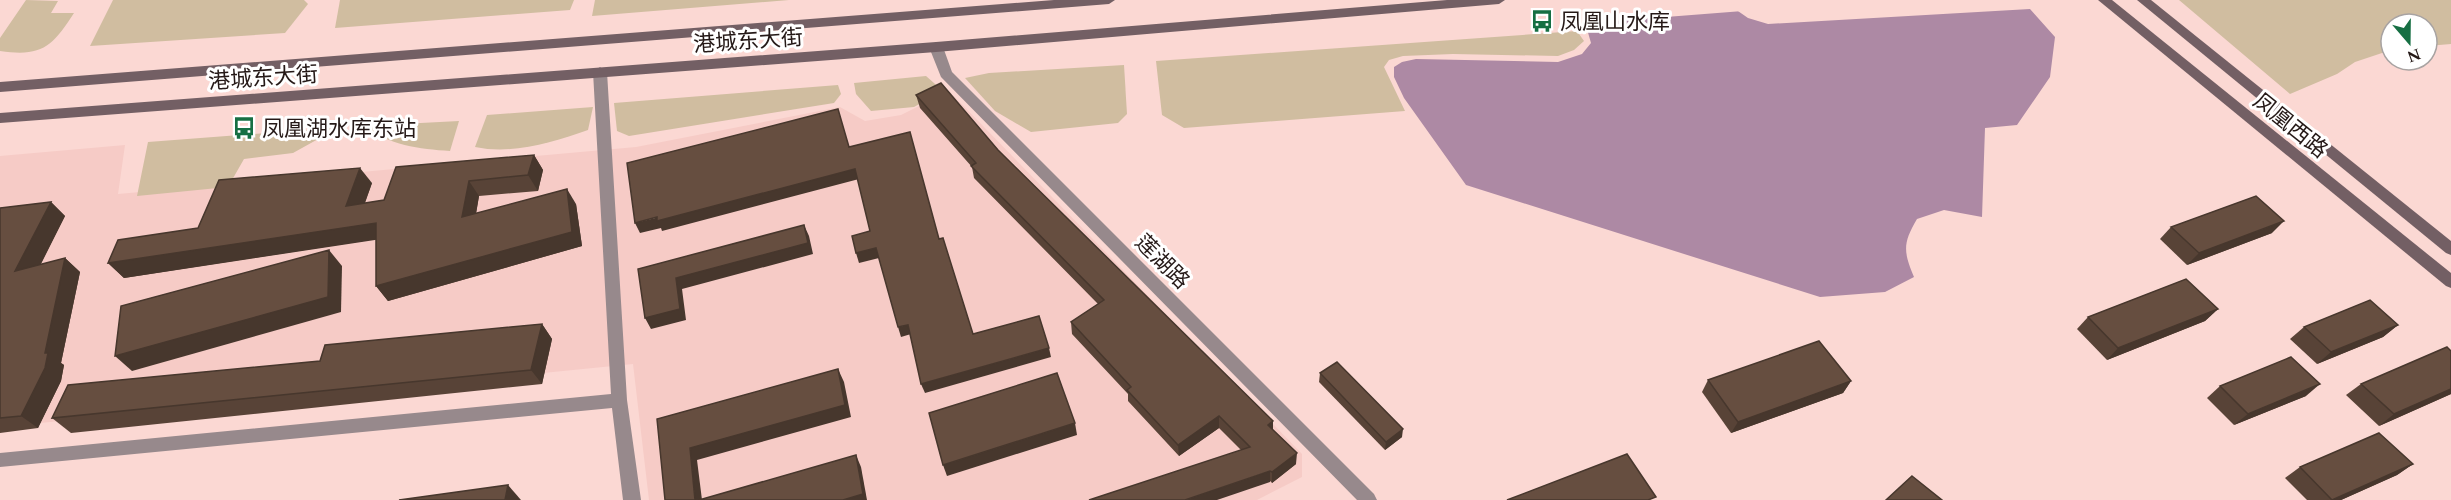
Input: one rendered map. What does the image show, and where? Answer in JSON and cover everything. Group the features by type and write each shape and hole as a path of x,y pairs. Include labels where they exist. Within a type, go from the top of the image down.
{"main road":[{"name":"港城东大街","path":"0,87 1109,0"},
{"name":"港城东大街","path":"0,118 936,47 1498,0"},
{"name":"凤凰西路","path":"2104,0 2451,282"},
{"name":"凤凰西路","path":"2143,0 2451,249"}],"street":[{"name":"莲湖路","path":"936,47 946,74 1368,500"},
{"path":"600,72 619,400 632,500"},
{"path":"0,460 619,400"}],"shaded area":[{"path":"26,0 58,1 51,13 74,13 52,42 44,47 26,52 0,51 0,38"},
{"path":"113,0 304,0 308,4 285,33 90,46"},
{"path":"340,0 574,0 570,10 335,28"},
{"path":"595,0 789,0 592,16"},
{"name":"凤凰山水库","path":"1548,0 1722,0 1748,18 1768,24 2030,9 2055,37 2050,77 2017,125 1985,128 1982,217 1944,210 1917,219 1906,247 1906,254 1914,277 1885,292 1820,297 1466,185 1404,98 1394,77 1394,67 1402,62 1416,59 1558,62 1582,54 1591,43 1587,29"},
{"path":"2179,0 2451,0 2451,44 2439,45 2439,12 2379,12 2379,54 2355,62 2337,74 2290,94"},
{"path":"1577,31 1584,41 1574,50 1558,56 1453,54 1403,56 1389,60 1384,67 1405,111 1184,128 1162,115 1156,61"},
{"path":"1124,65 1127,114 1118,123 1031,132 995,111 965,78 989,73"},
{"path":"926,76 943,91 914,107 871,111 856,94 854,83"},
{"path":"838,85 841,94 834,103 629,136 617,131 614,103"},
{"path":"949,91 1302,454 1302,477 1257,500 649,500 633,364 0,427 0,156 125,145 118,194 636,147 840,107 865,121 901,115"},
{"path":"593,107 588,130 533,146 504,149 475,147 487,115"},
{"path":"459,121 450,151 394,142 363,126"},
{"path":"333,128 329,133 293,153 244,159 228,187 137,196 148,142"}],"pier":[{"path":"1545,0 1727,0 1743,11 1576,24"}],"building":[{"path":"941,83 998,150 1273,421 1268,425 1297,453 1272,472 1185,500 1089,500 1250,447 1219,416 1178,445 1127,390 1131,387 1071,322 1104,300 971,166 976,163 916,95"},
{"path":"838,109 849,147 910,132 939,239 943,238 973,334 1039,316 1049,348 921,384 908,325 898,327 876,248 856,253 852,236 870,231 855,169 657,221 657,217 635,223 627,163"},
{"path":"534,155 528,175 469,181 462,217 567,189 572,232 376,286 376,223 108,263 118,240 198,228 219,180 360,168 346,206 384,200 396,167"},
{"path":"2256,196 2284,221 2199,253 2171,227"},
{"path":"51,202 15,271 65,258 45,353 48,353 45,368 21,416 0,418 0,208"},
{"path":"804,225 808,243 676,278 680,309 645,318 638,269"},
{"path":"329,250 328,297 115,356 121,306"},
{"path":"2186,279 2218,309 2118,348 2088,317"},
{"path":"2370,300 2398,325 2331,352 2304,327"},
{"path":"542,324 531,370 52,418 68,385 320,361 325,345"},
{"path":"1819,341 1851,381 1738,422 1708,380"},
{"path":"2447,347 2451,351 2451,389 2394,414 2361,384"},
{"path":"2291,357 2320,384 2248,414 2220,386"},
{"path":"1337,362 1403,429 1386,442 1320,373"},
{"path":"838,369 845,405 690,448 695,500 665,500 657,419"},
{"path":"1057,373 1075,423 943,465 929,413"},
{"path":"2379,433 2413,464 2332,500 2300,467"},
{"path":"1627,454 1656,497 1648,500 1507,500"},
{"path":"856,455 863,494 843,500 699,500"},
{"path":"1912,476 1942,500 1886,500"},
{"path":"508,485 505,500 399,500"}],"place":[{"name":"凤凰山水库","path":"1542,21"},
{"name":"凤凰湖水库东站","path":"244,128"}]}
